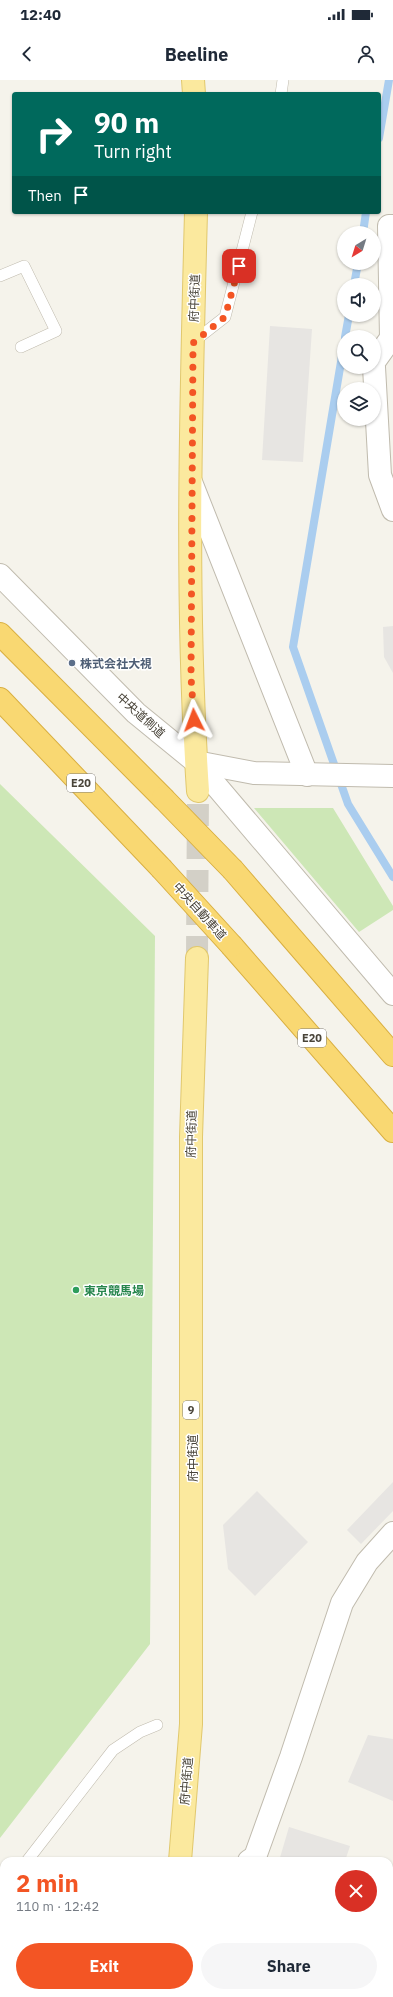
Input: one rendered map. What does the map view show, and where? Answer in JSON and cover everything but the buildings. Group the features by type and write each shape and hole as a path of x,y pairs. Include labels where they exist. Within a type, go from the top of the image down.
{"highway":[{"path":"0,634 233,870 393,1055"},
{"name":"中央自動車道","path":"0,699 171,879 393,1131"}],"main road":[{"path":"193,80 194,92"},
{"name":"府中街道","path":"196,214 191,482 191,677 198,792"},
{"name":"府中街道","path":"180,1857 191,1724 191,1145 197,958"}],"street":[{"path":"381,352 391,338 389,226 393,226"},
{"path":"374,374 380,475 393,510"},
{"path":"191,482 307,775"},
{"name":"中央道側道","path":"0,575 136,713 196,762 254,773 393,776"},
{"path":"196,762 393,994"},
{"path":"255,1857 291,1757 342,1602 367,1562 393,1533"}],"lane":[{"path":"281,92 284,80"},
{"path":"193,343 225,317 251,214"},
{"path":"0,276 24,266 56,331 21,347"},
{"path":"30,1857 74,1798 113,1750 140,1732 157,1725"}],"green space":[{"name":"東京競馬場","path":"0,784 155,936 150,1644 0,1838"},
{"path":"254,808 333,808 393,906 393,910 359,932"}],"shaded area":[{"path":"270,326 312,329 303,462 262,460"},
{"path":"393,626 393,673 384,657 383,627"},
{"path":"393,1482 393,1511 361,1544 347,1530"},
{"path":"257,1491 308,1542 255,1596 228,1569 223,1525"},
{"path":"368,1735 393,1739 393,1801 348,1782"},
{"path":"289,1827 350,1846 346,1857 280,1857"}],"waterway":[{"path":"381,126 389,80"},
{"path":"364,226 366,214"},
{"path":"355,278 357,270"},
{"path":"346,330 348,322"},
{"path":"339,374 293,647 348,804 393,877"}],"tunnel":[{"path":"197,958 198,791"}],"place":[{"name":"株式会社大視","path":"72,663"},
{"name":"東京競馬場","path":"76,1290"}],"route":[{"path":"194,720 191,677 193,343 225,317 239,266"}]}
